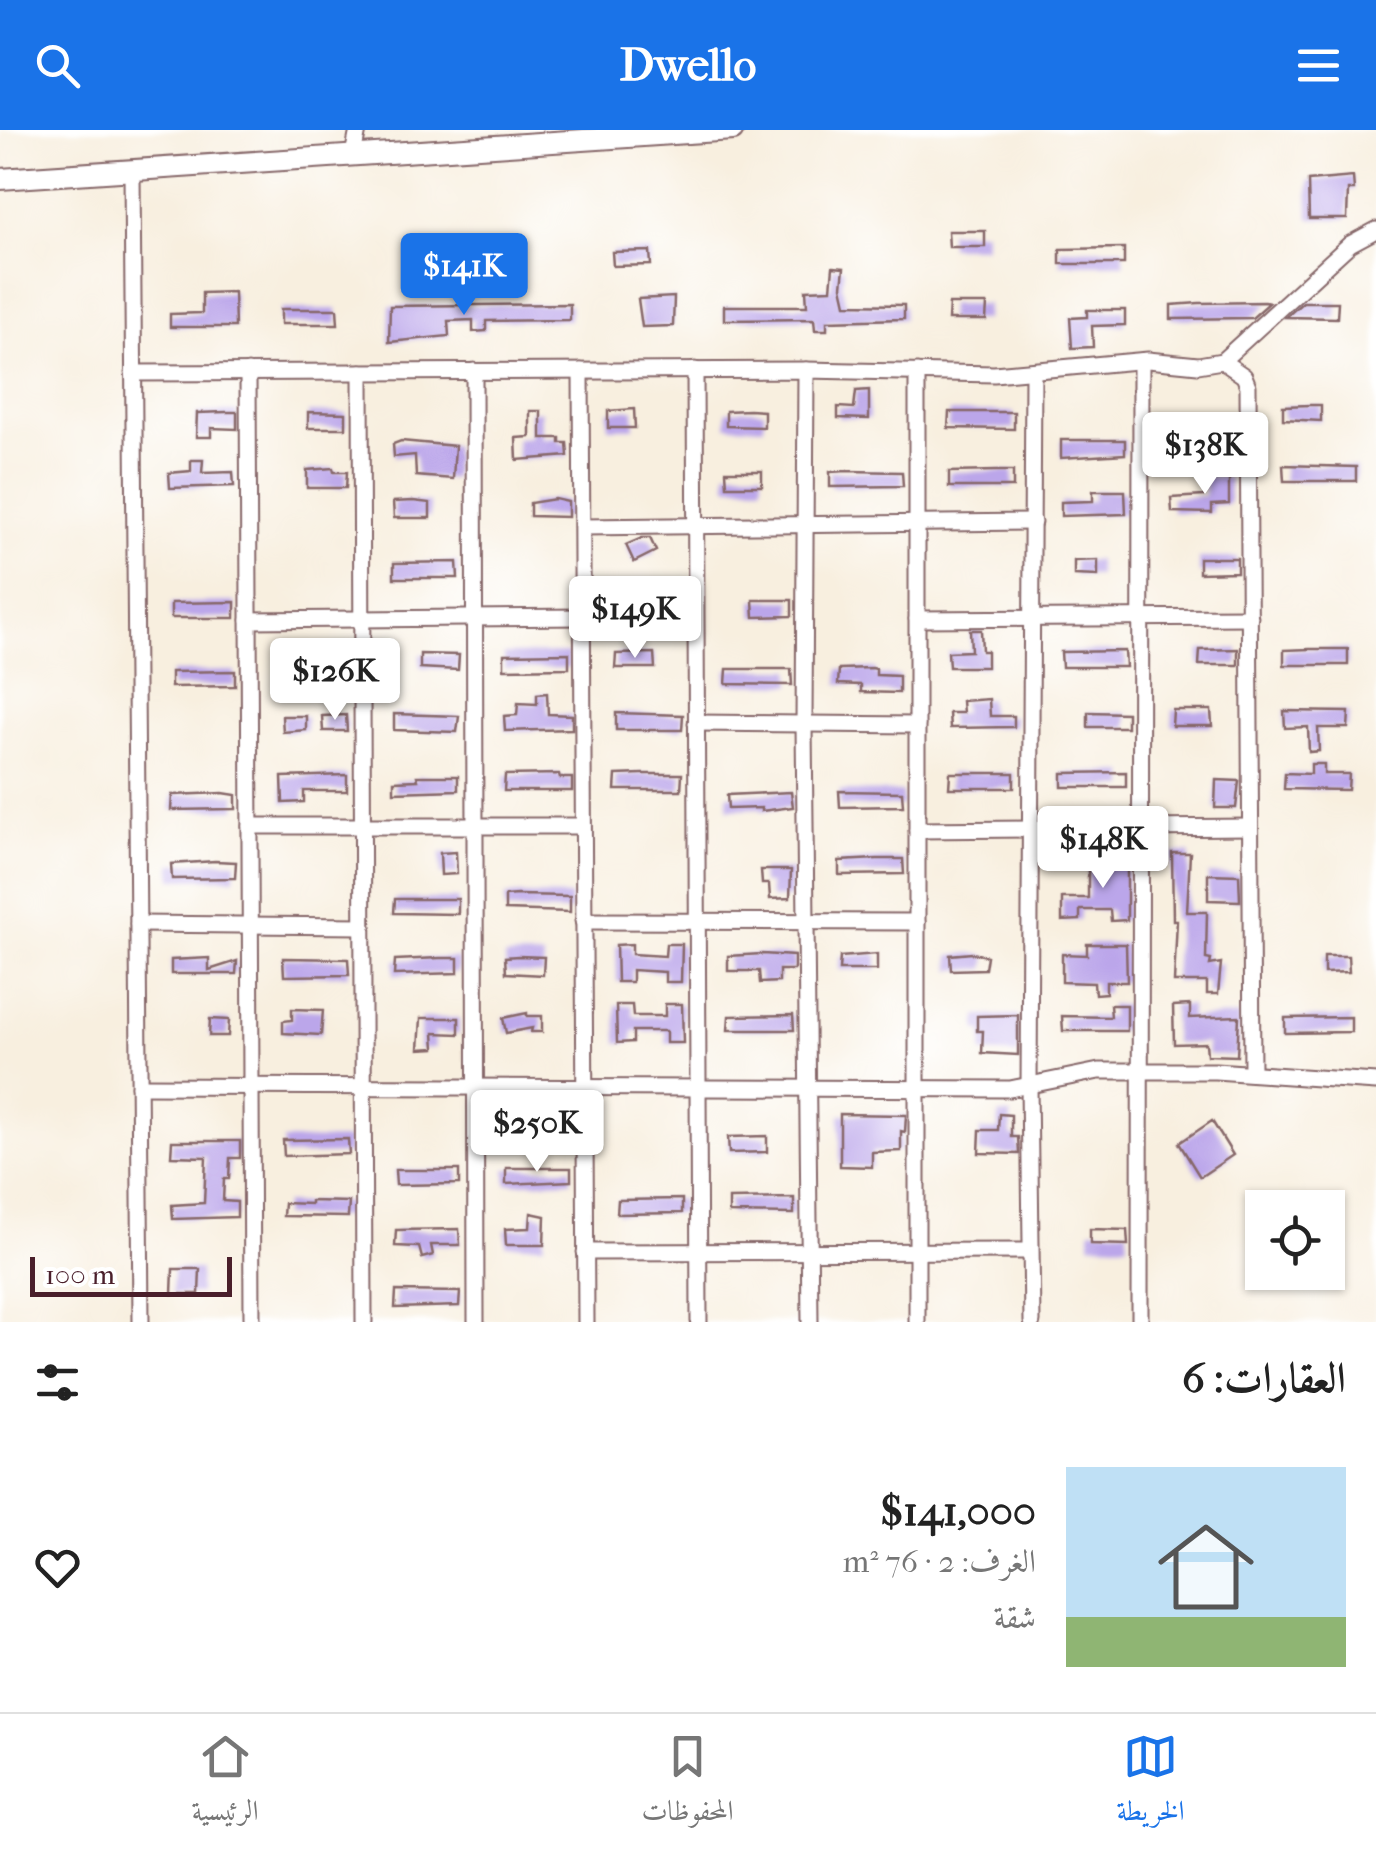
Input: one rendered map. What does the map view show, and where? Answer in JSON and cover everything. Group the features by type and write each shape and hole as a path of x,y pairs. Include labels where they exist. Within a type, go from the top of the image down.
{"main road":[{"path":"0,179 733,130"}],"street":[{"path":"354,155 358,130"},
{"path":"594,139 614,130"},
{"path":"132,172 141,1322"},
{"path":"133,373 806,370 994,374 1141,361 1210,364 1222,361 1350,244 1376,230"},
{"path":"1140,1322 1141,361"},
{"path":"1222,361 1244,376 1248,386 1252,1073"},
{"path":"694,370 699,1322"},
{"path":"806,370 804,724 810,1322"},
{"path":"1032,1322 1029,1086 1033,370"},
{"path":"474,371 476,1322"},
{"path":"581,371 586,1322"},
{"path":"248,372 252,1322"},
{"path":"362,372 364,1322"},
{"path":"917,372 917,1322"},
{"path":"583,526 1033,522"},
{"path":"249,620 583,617"},
{"path":"917,619 1250,617"},
{"path":"696,724 917,725"},
{"path":"250,826 582,826"},
{"path":"917,830 1250,827"},
{"path":"583,921 917,922"},
{"path":"138,924 363,926"},
{"path":"139,1086 919,1090 1029,1086 1086,1072 1252,1073 1376,1082"},
{"path":"585,1252 1030,1251"}],"building":[{"path":"1353,177 1354,190 1348,190 1347,219 1309,219 1308,181"},
{"path":"948,231 985,231 985,247 949,247"},
{"path":"1124,248 1124,264 1060,264 1060,249"},
{"path":"650,251 651,265 613,266 612,252"},
{"path":"833,267 844,268 846,304 904,305 904,319 827,321 827,330 815,330 814,319 724,320 724,306 807,306 806,290 831,289"},
{"path":"234,292 235,327 170,327 170,314 202,313 202,293"},
{"path":"674,297 673,326 642,327 638,299"},
{"path":"1303,302 1338,302 1337,318 1286,317"},
{"path":"1269,303 1252,318 1171,319 1171,305"},
{"path":"570,304 570,320 486,321 486,331 473,332 473,320 448,321 449,336 389,342 390,306"},
{"path":"949,304 987,304 986,320 948,320"},
{"path":"281,309 337,309 338,324 281,324"},
{"path":"1087,310 1125,310 1125,325 1092,326 1093,347 1072,348 1070,318 1087,317"},
{"path":"869,390 869,419 838,418 838,407 854,408 856,391"},
{"path":"1321,405 1321,421 1283,419 1283,406"},
{"path":"634,409 635,428 608,428 608,411"},
{"path":"530,411 541,411 541,438 560,438 560,443 567,443 568,456 517,460 516,438 530,437"},
{"path":"726,411 764,411 764,427 726,426"},
{"path":"237,412 237,429 211,428 211,437 196,437 197,413"},
{"path":"308,412 346,413 346,428 308,428"},
{"path":"949,412 1014,412 1014,429 948,428"},
{"path":"1172,438 1210,438 1210,454 1171,453"},
{"path":"1061,440 1125,440 1125,454 1061,458"},
{"path":"401,441 455,446 453,479 416,476 415,455 394,457 393,444"},
{"path":"191,460 203,460 202,473 233,472 234,486 170,488 169,473 191,471"},
{"path":"1283,465 1356,467 1356,481 1284,481"},
{"path":"333,468 334,472 347,472 346,488 307,488 307,470"},
{"path":"726,471 762,471 762,486 727,486"},
{"path":"1013,471 1013,487 949,487 949,472"},
{"path":"830,472 902,472 903,486 830,487"},
{"path":"1205,476 1229,478 1229,504 1212,505 1212,513 1172,512 1171,498 1204,496"},
{"path":"1093,491 1125,491 1126,514 1061,516 1061,502 1093,501"},
{"path":"555,499 568,502 568,517 530,516 530,503"},
{"path":"393,502 430,503 430,518 394,518"},
{"path":"650,538 656,551 634,562 626,545"},
{"path":"1199,558 1237,558 1237,572 1199,573"},
{"path":"1098,560 1098,576 1074,575 1074,561"},
{"path":"457,562 458,578 394,578 394,563"},
{"path":"753,600 792,600 792,616 754,617"},
{"path":"235,602 235,618 171,618 171,603"},
{"path":"970,630 981,630 987,667 949,667 948,652 971,651"},
{"path":"1238,649 1238,665 1199,665 1200,650"},
{"path":"1348,649 1348,665 1284,665 1284,650"},
{"path":"1125,651 1126,667 1062,667 1061,652"},
{"path":"319,652 347,655 346,670 321,669"},
{"path":"569,653 569,668 504,669 504,654"},
{"path":"654,653 655,668 615,668 616,654"},
{"path":"282,654 303,655 303,671 281,669"},
{"path":"420,654 459,655 458,670 420,668"},
{"path":"872,668 876,675 899,676 899,693 861,692 861,685 838,684 839,669"},
{"path":"727,669 791,669 792,685 726,684"},
{"path":"235,671 235,686 171,687 171,672"},
{"path":"547,693 548,714 572,715 572,729 505,731 504,716 517,715 518,703 537,704 537,694"},
{"path":"989,699 990,716 1014,716 1014,727 950,728 949,713 963,713 962,701"},
{"path":"1173,710 1211,710 1212,726 1172,726"},
{"path":"1284,711 1349,712 1348,728 1318,728 1319,751 1309,752 1308,727 1285,728"},
{"path":"1088,712 1127,713 1127,727 1088,727"},
{"path":"616,713 683,715 682,730 616,730"},
{"path":"394,714 459,716 457,732 394,730"},
{"path":"346,715 347,731 323,731 322,716"},
{"path":"282,716 306,716 306,730 283,732"},
{"path":"1311,764 1324,764 1324,774 1349,774 1348,790 1284,789 1285,773 1311,774"},
{"path":"1126,772 1126,787 1062,787 1062,773"},
{"path":"950,773 1014,773 1014,788 949,788"},
{"path":"559,774 560,778 572,778 572,791 504,791 505,775"},
{"path":"682,774 681,790 615,790 616,775"},
{"path":"347,775 347,791 304,791 304,802 283,803 282,777"},
{"path":"417,776 458,776 458,790 394,792 394,781 418,780"},
{"path":"1216,780 1239,781 1236,808 1215,808"},
{"path":"839,791 902,792 903,806 840,807"},
{"path":"791,792 793,807 761,811 728,809 727,795"},
{"path":"172,795 236,795 236,809 171,810"},
{"path":"456,852 457,874 441,875 440,853"},
{"path":"1110,852 1127,853 1127,920 1111,921 1110,910 1080,910 1080,920 1062,921 1062,898 1088,898 1088,864 1110,863"},
{"path":"1172,853 1190,853 1187,912 1207,912 1206,959 1211,960 1210,965 1221,963 1218,994 1207,994 1207,982 1174,982 1177,920 1173,920"},
{"path":"903,859 904,874 839,875 839,861"},
{"path":"236,862 235,878 172,879 171,864"},
{"path":"761,870 791,870 790,898 770,899 769,884 762,884"},
{"path":"1208,874 1239,875 1240,901 1208,900"},
{"path":"505,896 570,896 570,912 505,910"},
{"path":"395,899 458,899 458,914 394,913"},
{"path":"632,944 632,954 665,956 666,944 682,944 681,982 665,982 665,972 632,970 632,982 617,982 616,945"},
{"path":"1087,944 1126,944 1127,982 1106,982 1106,993 1095,994 1094,983 1062,982 1062,954 1087,955"},
{"path":"877,954 877,970 839,970 840,957"},
{"path":"950,955 987,956 985,969 951,970"},
{"path":"728,956 794,956 794,970 779,970 779,982 760,983 759,971 728,971"},
{"path":"1324,956 1348,956 1349,972 1324,973"},
{"path":"505,957 544,957 543,975 506,973"},
{"path":"209,958 209,970 237,961 236,974 171,974 171,960"},
{"path":"283,958 348,959 349,975 284,976"},
{"path":"458,958 458,973 394,975 395,960"},
{"path":"665,1004 682,1004 683,1043 666,1043 666,1031 633,1031 633,1042 617,1043 616,1005 632,1005 633,1016 665,1016"},
{"path":"1110,1005 1127,1005 1127,1031 1063,1031 1062,1016 1111,1017"},
{"path":"1190,1005 1190,1018 1239,1016 1237,1056 1207,1055 1206,1043 1174,1044 1173,1006"},
{"path":"292,1009 323,1010 321,1035 283,1033 283,1021 292,1020"},
{"path":"527,1013 542,1016 542,1032 531,1032 532,1028 506,1033 503,1018"},
{"path":"793,1015 794,1030 728,1030 729,1016"},
{"path":"1018,1015 1018,1055 982,1053 983,1031 977,1031 977,1016"},
{"path":"1351,1017 1351,1032 1285,1033 1285,1018"},
{"path":"421,1018 459,1018 459,1034 434,1033 435,1048 419,1049"},
{"path":"210,1019 229,1020 228,1036 209,1036"},
{"path":"840,1114 906,1115 901,1151 872,1152 872,1167 840,1166"},
{"path":"999,1114 1011,1115 1011,1137 1018,1137 1019,1154 979,1153 980,1130 998,1130"},
{"path":"1212,1121 1233,1155 1200,1177 1179,1143"},
{"path":"767,1136 767,1152 729,1153 728,1137"},
{"path":"348,1139 349,1154 284,1156 283,1140"},
{"path":"172,1141 240,1141 240,1158 230,1158 229,1179 224,1179 223,1201 237,1202 237,1217 173,1219 172,1205 204,1203 206,1157 171,1156"},
{"path":"506,1168 571,1168 571,1181 506,1184"},
{"path":"395,1170 459,1170 459,1184 396,1185"},
{"path":"794,1198 794,1214 729,1213 729,1199"},
{"path":"682,1199 682,1213 617,1214 618,1200"},
{"path":"349,1202 348,1217 283,1216 284,1203"},
{"path":"531,1213 545,1216 544,1245 506,1245 505,1229 530,1228"},
{"path":"459,1229 460,1245 431,1245 433,1255 422,1258 419,1247 395,1246 396,1230"},
{"path":"1090,1229 1127,1230 1128,1245 1090,1244"},
{"path":"173,1269 200,1269 199,1294 172,1294"},
{"path":"396,1291 460,1292 459,1306 395,1308"}]}
